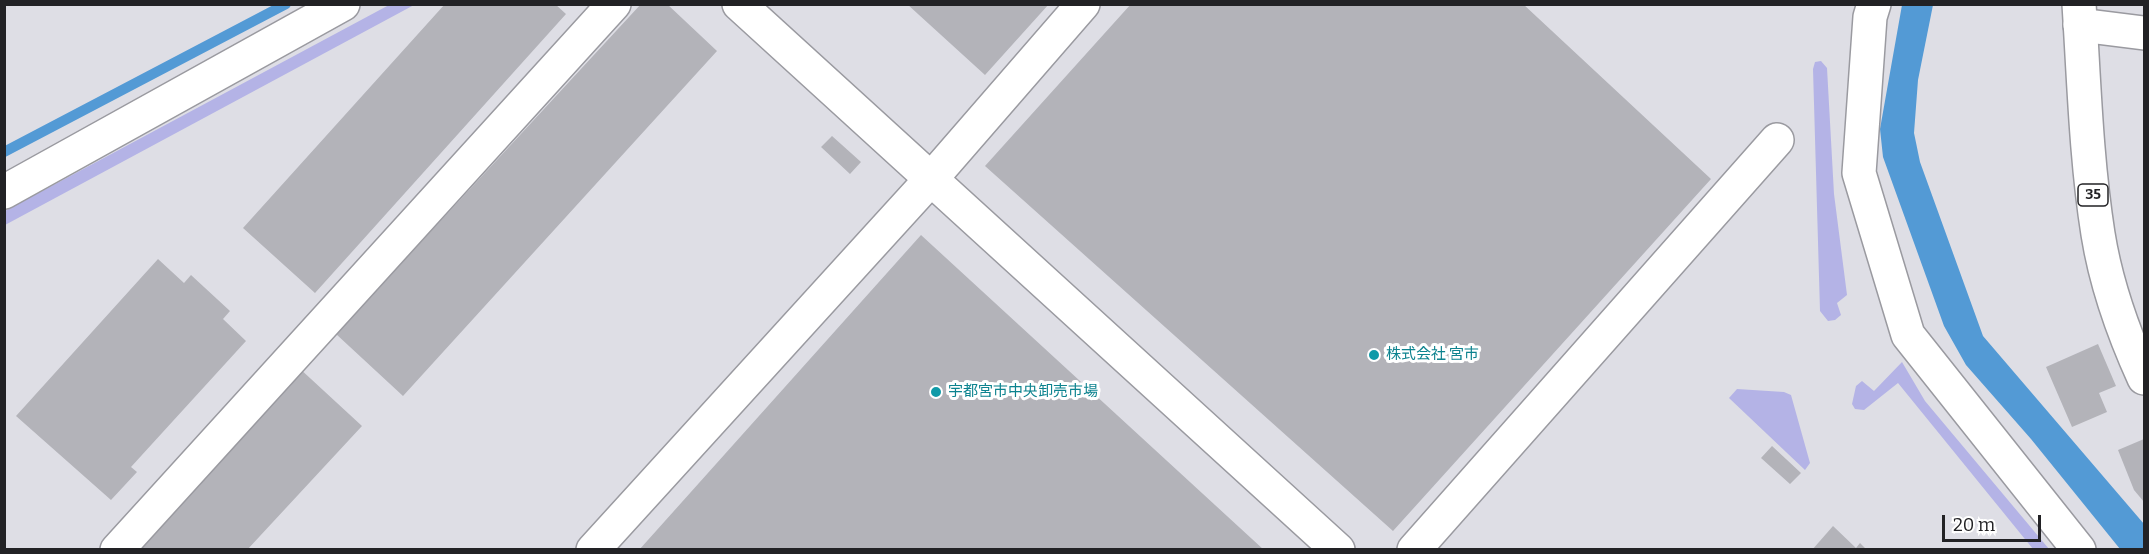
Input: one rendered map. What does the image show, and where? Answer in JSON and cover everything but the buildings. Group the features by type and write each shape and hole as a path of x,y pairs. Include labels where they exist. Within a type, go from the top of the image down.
{"street":[{"path":"4,192 343,4"},
{"path":"117,549 614,4"},
{"path":"739,4 1338,549"},
{"path":"593,549 931,178 1083,4"},
{"path":"1874,4 1870,17 1859,172 1908,334 2079,549"},
{"path":"2080,15 2145,33"},
{"name":"35","path":"2080,15 2086,134 2098,235 2120,317 2145,378"},
{"path":"1414,549 1777,140"}],"shaded area":[{"path":"389,5 414,5 5,225 5,211"},
{"path":"1902,5 1933,5 1918,80 1914,133 1920,162 1983,336 2144,524 2144,549 2120,549 2031,439 1966,365 1944,326 1883,157 1880,129"},
{"path":"1821,61 1827,68 1834,194 1847,295 1837,303 1841,315 1835,320 1828,321 1820,311 1813,69 1815,62"},
{"path":"1902,362 1925,401 2049,549 2033,549 1898,383 1864,410 1855,409 1852,404 1856,386 1862,381 1874,391"},
{"path":"1737,389 1784,392 1791,395 1810,463 1805,470 1729,398"}],"waterway":[{"path":"4,152 286,4"}],"place":[{"name":"株式会社 宮市","path":"1374,355"},
{"name":"宇都宮市中央卸売市場","path":"936,392"}]}
